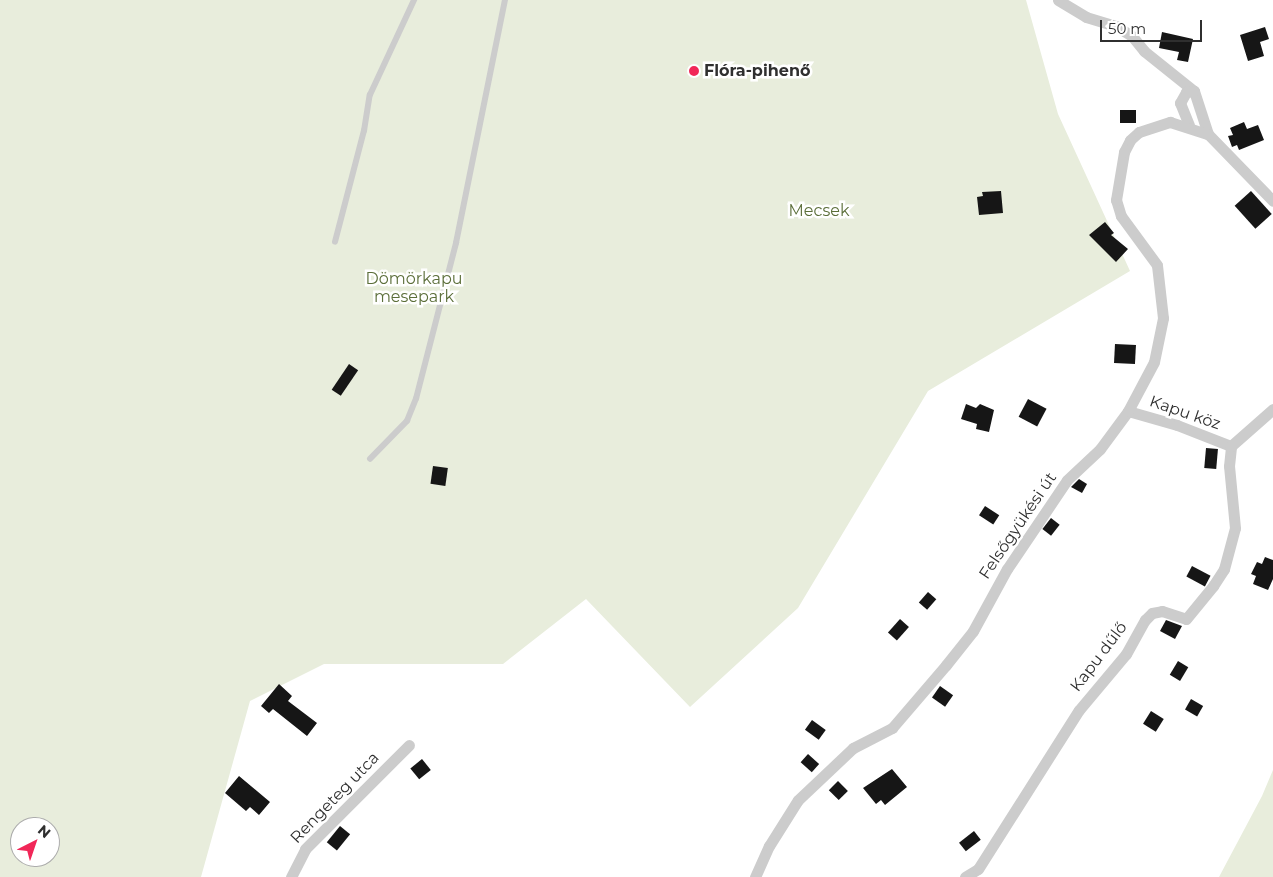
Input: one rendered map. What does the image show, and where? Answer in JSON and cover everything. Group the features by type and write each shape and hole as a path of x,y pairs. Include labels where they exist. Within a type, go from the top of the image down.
{"street":[{"path":"1058,0 1086,16 1116,26 1132,36 1149,55 1194,91 1208,134 1273,201"},
{"path":"1189,125 1180,103 1186,92 1194,91"},
{"name":"Felsőgyükési út","path":"755,877 769,846 804,793 853,748 892,728 973,632 1007,569 1067,480 1100,449 1128,411 1154,362 1163,318 1157,265 1121,216 1116,200 1124,152 1130,140 1139,132 1170,122 1189,125 1208,134"},
{"path":"1231,446 1273,409"},
{"name":"Kapu köz","path":"1128,411 1177,425 1231,446"},
{"name":"Kapu dűlő","path":"965,877 978,870 1079,710 1126,654 1145,620 1152,613 1162,611 1186,618 1224,569 1235,528 1229,466 1231,446"},
{"name":"Rengeteg utca","path":"292,877 305,849 409,745"}],"lane":[{"path":"335,242 364,131 370,95 414,0"},
{"path":"370,459 408,422 416,399 456,243 505,0"}],"green space":[{"name":"Mecsek","path":"0,0 1026,0 1058,114 1130,271 928,391 798,608 690,707 586,599 503,664 324,664 250,701 201,877 0,877"},
{"path":"1273,770 1273,877 1219,877 1262,796"}],"building":[{"path":"1265,27 1269,39 1260,42 1264,56 1248,61 1240,35"},
{"path":"1162,32 1193,39 1188,62 1177,60 1179,52 1159,48"},
{"path":"1120,110 1136,110 1136,123 1120,123"},
{"path":"1244,122 1247,129 1258,125 1264,140 1239,150 1237,145 1232,147 1228,136 1233,135 1230,128"},
{"path":"1001,191 1003,213 979,215 977,197 983,196 982,192"},
{"path":"1251,191 1272,214 1255,229 1235,206"},
{"path":"1105,222 1114,233 1111,235 1128,249 1116,262 1089,235"},
{"path":"1115,344 1136,345 1135,364 1114,363"},
{"path":"349,364 358,370 341,396 332,390"},
{"path":"1028,399 1047,409 1037,427 1019,417"},
{"path":"966,404 976,408 980,404 994,410 989,432 976,429 977,424 961,419"},
{"path":"1206,448 1218,449 1216,469 1204,468"},
{"path":"433,466 448,468 445,486 430,484"},
{"path":"1079,479 1087,484 1082,493 1071,487"},
{"path":"985,506 999,515 993,524 979,515"},
{"path":"1051,518 1060,525 1051,536 1042,529"},
{"path":"1265,557 1273,560 1273,579 1268,590 1253,584 1256,576 1251,574 1257,562 1262,564"},
{"path":"1192,566 1211,576 1205,586 1186,577"},
{"path":"928,592 936,599 927,610 919,603"},
{"path":"900,619 909,627 897,640 888,632"},
{"path":"1166,620 1182,626 1175,639 1160,631"},
{"path":"1178,661 1188,667 1180,681 1170,675"},
{"path":"279,684 292,696 288,701 317,723 307,736 273,709 269,713 261,706"},
{"path":"940,686 953,695 945,707 932,697"},
{"path":"1191,699 1203,706 1197,716 1185,709"},
{"path":"1151,711 1164,719 1156,732 1143,724"},
{"path":"812,720 826,730 819,740 805,730"},
{"path":"808,754 819,764 812,772 801,762"},
{"path":"422,759 431,770 419,779 410,768"},
{"path":"892,769 907,787 885,805 881,800 876,804 863,788"},
{"path":"239,776 270,802 259,815 250,807 246,811 225,793"},
{"path":"838,781 848,791 839,800 829,790"},
{"path":"340,826 350,834 337,851 327,842"},
{"path":"974,831 981,840 966,851 959,843"}],"place":[{"name":"Flóra-pihenő","path":"694,71"}],"park label":[{"name":"Dömörkapu mesepark","path":"414,288"}]}
